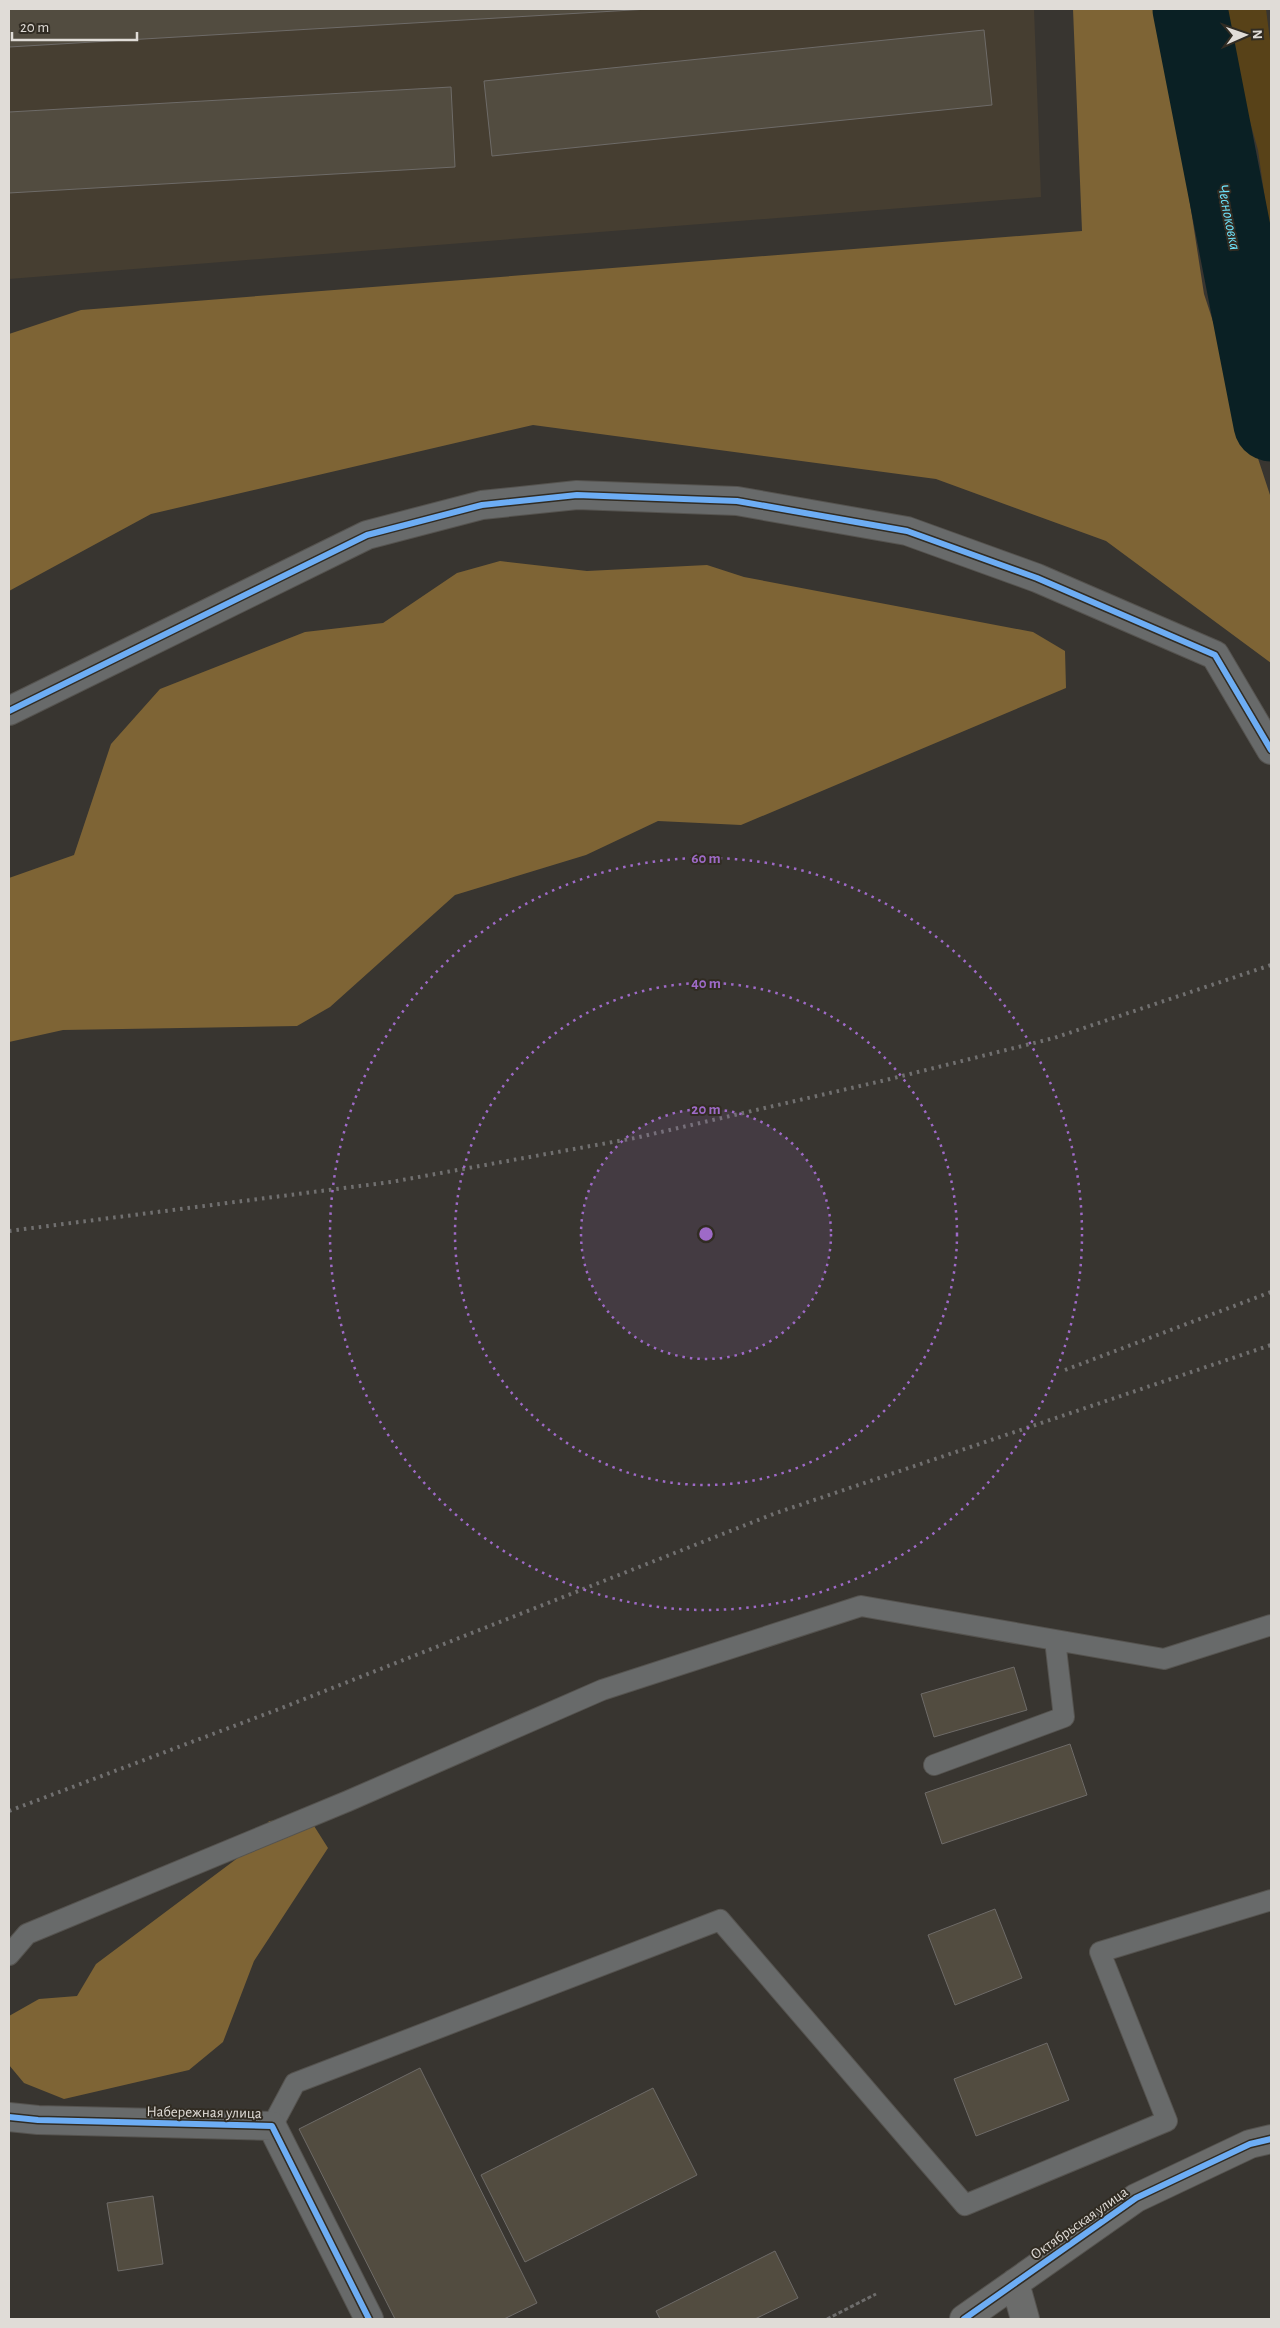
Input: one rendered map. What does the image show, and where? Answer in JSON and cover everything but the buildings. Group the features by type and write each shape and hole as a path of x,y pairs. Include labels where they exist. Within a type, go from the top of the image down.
{"street":[{"path":"9,711 368,535 482,505 578,495 737,502 907,530 1037,578 1215,655 1271,750"},
{"name":"Набережная улица","path":"9,2117 38,2120 272,2126 370,2319"},
{"name":"Октябрьская улица","path":"964,2319 1136,2198 1250,2144 1271,2139"},
{"path":"1014,2283 1025,2319"}],"lane":[{"path":"9,1955 27,1934 348,1801 602,1690 861,1606 1164,1660 1271,1625"},
{"path":"934,1765 1064,1717 1055,1640"},
{"path":"272,2126 295,2084 720,1920 965,2205 1167,2121 1100,1952 1271,1900"}],"path":[{"path":"827,2319 876,2294"}],"shaded area":[{"path":"9,9 1034,9 1041,197 9,279"},
{"path":"1073,9 1160,9 1204,294 1271,498 1271,663 1106,541 936,479 533,425 151,514 9,591 9,334 81,310 1082,231"},
{"path":"1227,9 1266,9 1271,48 1271,241 1258,150 1238,79"},
{"path":"500,561 587,571 707,565 744,577 1033,632 1065,651 1066,688 741,825 658,821 586,855 455,895 330,1007 297,1026 63,1030 9,1042 9,878 74,855 111,744 160,689 305,632 383,623 457,573"},
{"path":"309,1818 328,1848 254,1961 223,2042 189,2070 64,2099 24,2083 9,2065 9,2016 39,1999 77,1996 96,1964 247,1851 269,1821"}],"waterway":[{"name":"Чесноковка","path":"1190,9 1271,424"}],"railway":[{"path":"9,1231 391,1182 635,1138 886,1080 1054,1038 1271,965"},
{"path":"1065,1370 1271,1292"},
{"path":"9,1811 279,1709 776,1513 1271,1345"}],"cycle path":[{"path":"9,711 367,535 482,505 577,495 737,501 907,531 1037,578 1215,655 1271,750"},
{"path":"9,2117 38,2120 272,2126 369,2319"},
{"path":"964,2319 1136,2198 1250,2144 1271,2139"}]}
